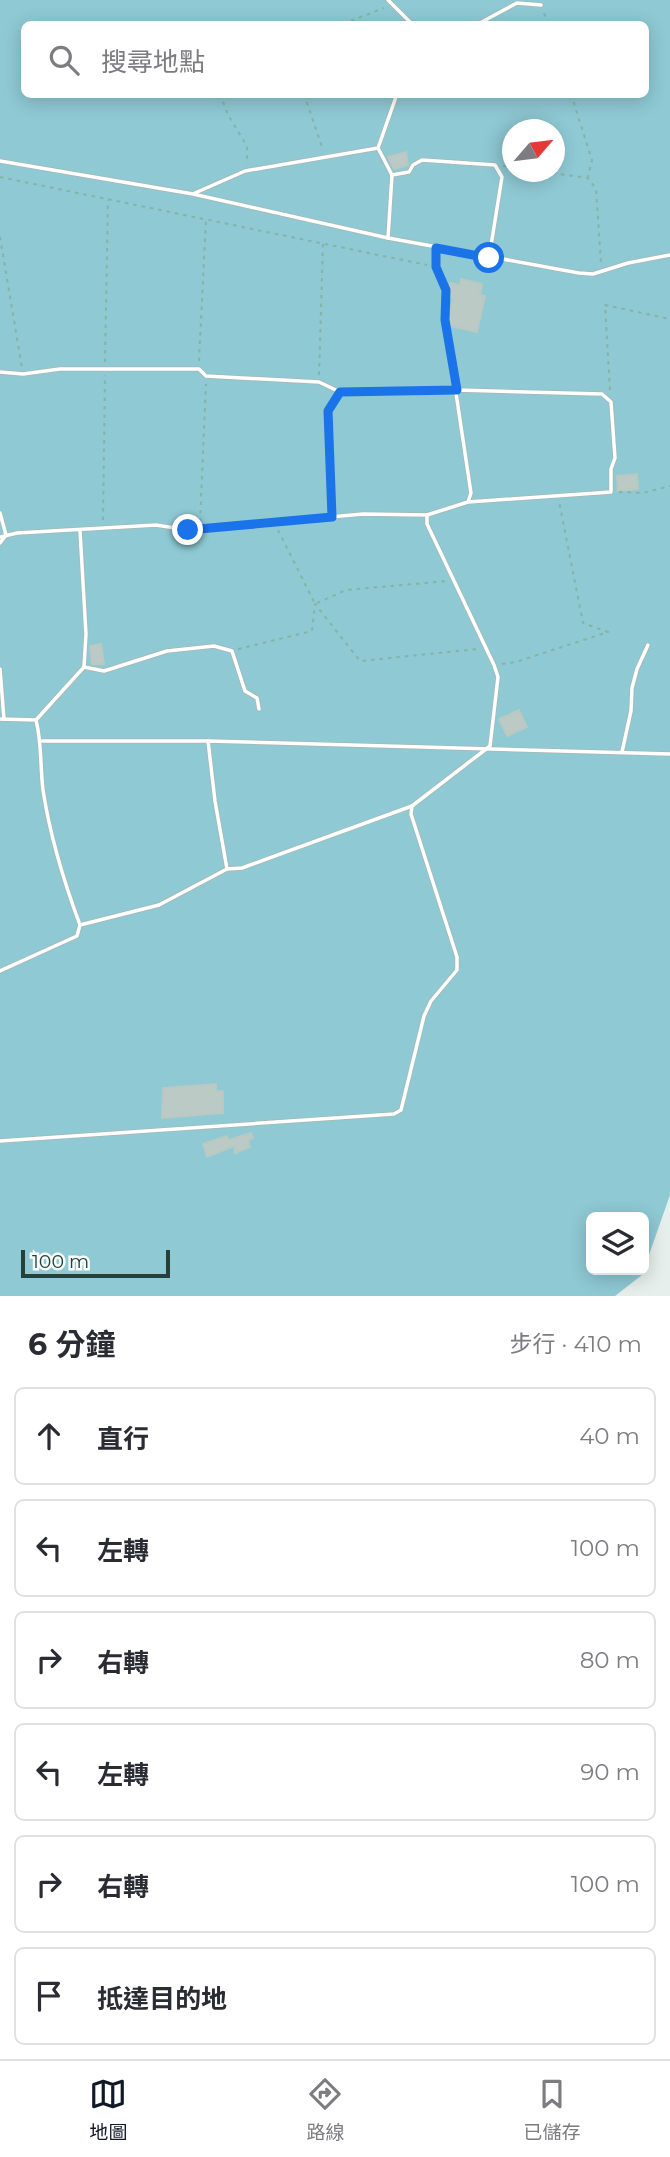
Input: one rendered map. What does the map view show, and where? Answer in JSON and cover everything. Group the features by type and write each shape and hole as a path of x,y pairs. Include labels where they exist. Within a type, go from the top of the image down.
{"lane":[{"path":"388,0 409,21"},
{"path":"484,21 517,3 541,5"},
{"path":"388,238 393,175 378,148 396,98"},
{"path":"193,194 247,170 378,148"},
{"path":"393,175 409,172 413,165 422,160 495,164 502,177 489,258"},
{"path":"0,161 193,194 436,248 579,273 602,271 670,255"},
{"path":"436,248 436,267 446,290 445,320 471,493 468,502"},
{"path":"0,372 23,374 60,369 199,369 206,376 319,382 340,392 457,390 602,394 611,402 615,458 611,469 611,492 468,502 427,515 363,514 200,529 177,530 156,525 0,537"},
{"path":"0,513 6,535"},
{"path":"80,925 159,905 227,869 242,868 412,806 490,746 498,677 427,524 427,515"},
{"path":"0,669 2,719 36,720 84,667 86,634 80,530"},
{"path":"0,542 6,535"},
{"path":"622,752 631,711 632,688 648,645"},
{"path":"84,667 104,671 167,651 214,646 232,650 245,691 257,698 259,709"},
{"path":"0,971 76,936 80,925 49,828 43,787 41,741 36,720"},
{"path":"41,741 208,741 670,754"},
{"path":"208,741 227,869"},
{"path":"0,1141 394,1114 401,1110 424,1016 431,1001 457,970 457,957 411,814 412,806"}],"path":[{"path":"351,21 392,5"},
{"path":"541,5 547,21"},
{"path":"222,98 228,115 247,146 247,170"},
{"path":"305,98 325,157"},
{"path":"572,98 592,160 588,178"},
{"path":"565,175 588,178 596,189 602,271"},
{"path":"0,177 436,267"},
{"path":"199,369 206,219"},
{"path":"0,237 23,374"},
{"path":"319,382 323,243"},
{"path":"611,402 605,305 670,319"},
{"path":"200,529 206,376"},
{"path":"332,517 328,411 340,392"},
{"path":"611,492 643,493 670,486"},
{"path":"494,665 516,662 608,632 583,623 557,496"},
{"path":"275,522 315,604 360,661 486,648"},
{"path":"315,604 346,590 454,580"},
{"path":"232,650 313,631 315,604"}],"water":[{"path":"0,0 670,0 670,1195 649,1255 649,1212 586,1212 586,1275 642,1275 615,1296 0,1296"}],"building":[{"path":"406,152 408,165 394,169 388,157"},
{"path":"461,279 482,284 480,295 485,296 477,332 450,326 453,299 450,298 450,283 460,285"},
{"path":"637,474 638,489 618,491 617,476"},
{"path":"101,644 104,664 92,664 90,646"},
{"path":"519,710 527,727 507,736 499,719"},
{"path":"216,1084 216,1091 223,1091 223,1113 162,1118 163,1088"},
{"path":"251,1133 253,1138 248,1140 250,1147 235,1153 234,1146 207,1157 203,1144 227,1136 228,1140"}],"route":[{"path":"188,530 332,517 328,411 340,392 457,390 445,320 446,290 436,267 436,248 489,258"}]}
